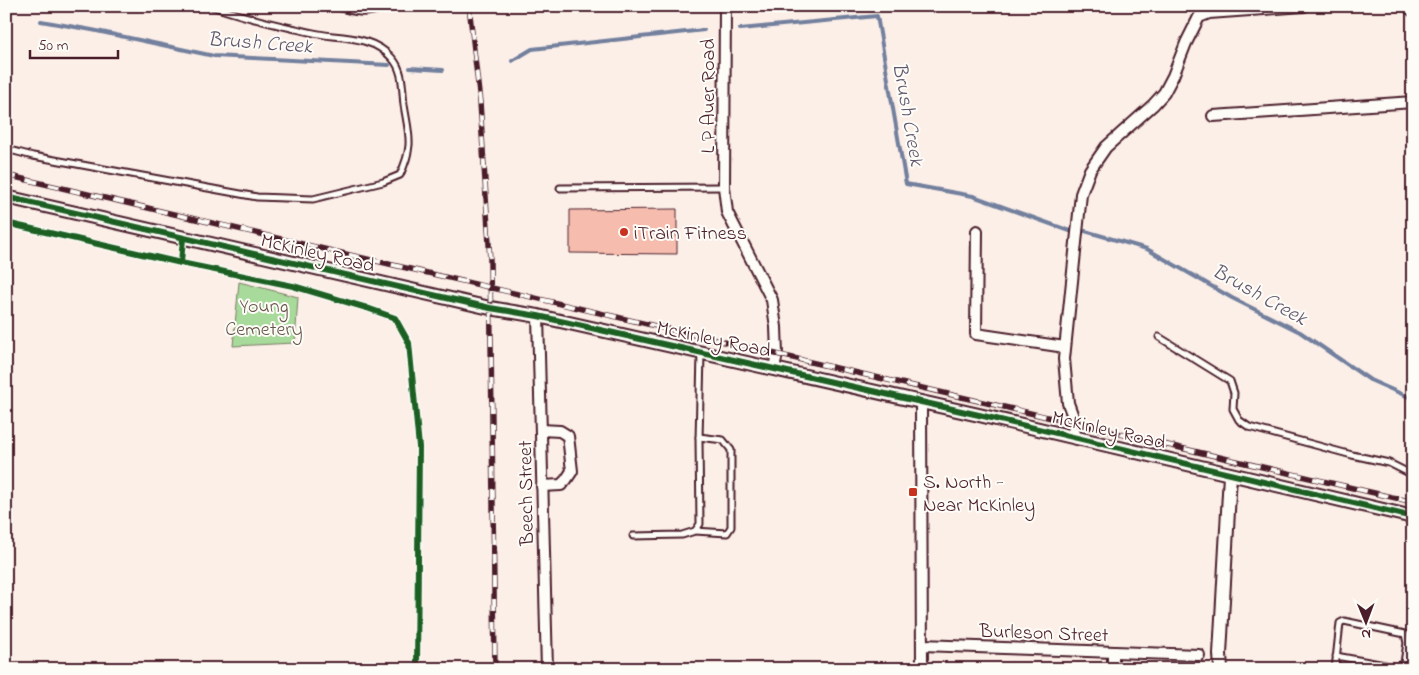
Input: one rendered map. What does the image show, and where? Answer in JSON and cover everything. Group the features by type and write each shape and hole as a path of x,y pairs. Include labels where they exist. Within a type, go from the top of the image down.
{"street":[{"name":"L P Auer Road","path":"725,6 724,187 727,212 772,300 777,354 774,368"},
{"path":"1073,437 1074,424 1068,402 1065,373 1065,347 1081,194 1090,170 1106,147 1164,93 1199,17 1209,13 1235,10 1304,6"},
{"path":"1408,6 1413,11"},
{"path":"1213,116 1413,102"},
{"name":"McKinley Road","path":"6,197 481,306 538,316 774,368 1413,517"},
{"path":"978,231 976,334 1065,347"},
{"name":"Beech Street","path":"538,316 547,669"},
{"path":"921,402 922,669"},
{"path":"541,430 560,431 568,436 572,471 561,485 542,486"},
{"path":"1220,669 1230,474"},
{"name":"Burleson Street","path":"922,645 1199,655"},
{"path":"1112,652 1113,669"}],"lane":[{"path":"6,149 33,156 257,196 313,199 383,182 400,175 407,160 410,143 401,72 394,59 383,48 357,38 331,36 298,30 211,6"},
{"path":"334,6 360,13 374,12 383,6"},
{"path":"560,188 724,187"},
{"path":"1159,337 1230,381 1234,393 1233,409 1239,420 1249,427 1389,463 1413,475"},
{"path":"695,531 700,524 699,437 701,352"},
{"path":"633,536 682,535 695,531 727,533 731,527 731,450 723,440 699,437"},
{"path":"1335,669 1336,656 1340,623 1344,621 1406,634 1407,643 1404,663 1396,667 1336,656"}],"green space":[{"name":"Young Cemetery","path":"239,282 298,297 295,343 233,346"}],"building":[{"name":"iTrain Fitness","path":"677,209 677,254 570,253 570,210"}],"waterway":[{"name":"Brush Creek","path":"740,29 877,16 906,184 973,196 1070,231"},
{"name":"Brush Creek","path":"41,21 214,56 389,65"},
{"name":"Brush Creek","path":"512,61 532,49 704,30"},
{"name":"Brush Creek","path":"410,68 443,70"},
{"name":"Brush Creek","path":"1085,231 1147,249 1232,298 1300,332 1370,380 1413,399"}],"railway":[{"path":"469,6 480,102 490,260 495,669"},
{"path":"6,175 1413,502"}],"cycle path":[{"path":"6,197 490,308 538,316 979,415 1413,517"},
{"path":"6,223 181,263"},
{"path":"183,238 181,263 293,286 367,308 395,318 409,343 419,447 417,669"}],"place":[{"name":"iTrain Fitness","path":"624,232"},
{"name":"S. North - Near McKinley","path":"913,492"}]}
